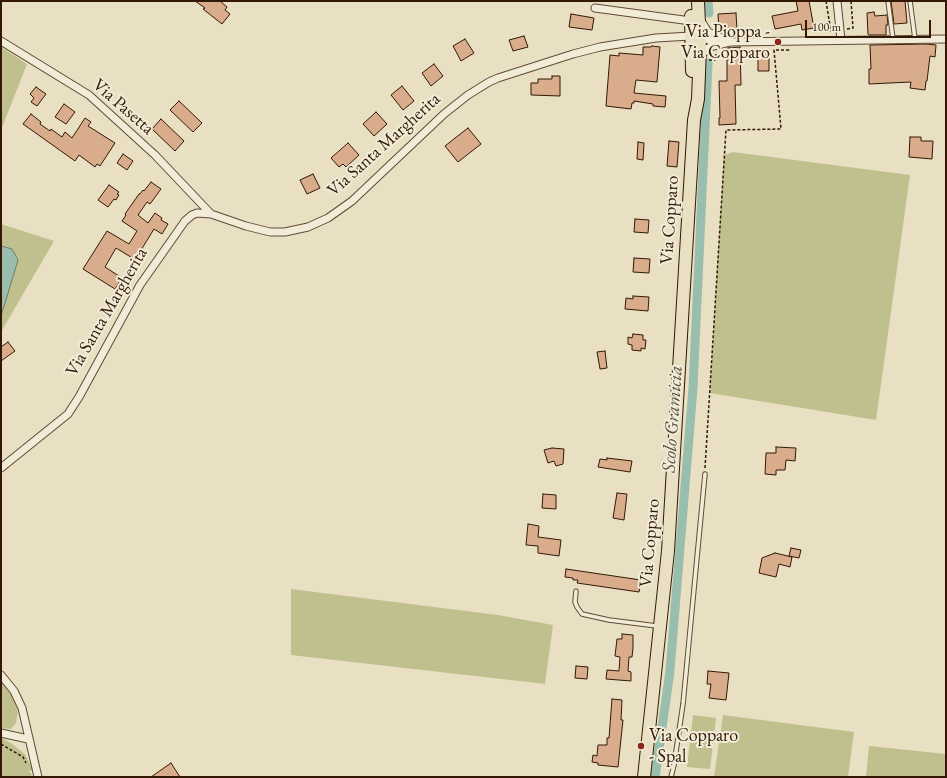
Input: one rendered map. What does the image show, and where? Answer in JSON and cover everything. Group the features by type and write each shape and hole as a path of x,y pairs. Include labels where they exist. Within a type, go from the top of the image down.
{"main road":[{"name":"Via Copparo","path":"644,777 670,528 694,120 698,99 700,35 690,1"},
{"name":"Via Copparo","path":"695,18 698,1"},
{"name":"Via Copparo","path":"694,120 692,100 700,35"}],"street":[{"path":"837,1 841,40"},
{"path":"595,8 695,18 703,26 700,35"},
{"path":"700,35 730,42"},
{"path":"700,35 717,44"},
{"name":"Via Santa Margherita","path":"1,468 68,414 79,397 127,307 156,261 192,215 197,213 211,214 246,226 270,232 292,231 315,225 352,201 444,114 468,95 489,82 510,74 593,49 656,38 700,35"},
{"path":"700,57 708,48 717,44 730,42 946,39"},
{"name":"Via Pasetta","path":"1,41 89,95 155,155 211,214"},
{"path":"1,675 14,691 22,708 37,775"},
{"path":"1,733 28,739"}],"lane":[{"path":"888,1 893,39"},
{"path":"910,1 915,39"},
{"path":"671,777 683,704 705,474"},
{"path":"576,591 576,607 582,614 609,620 660,627"}],"path":[{"path":"826,1 832,40"},
{"path":"840,29 853,28 851,1"},
{"path":"705,474 726,130 781,129 774,50 789,50 789,42"},
{"path":"1,744 23,757 30,771 37,775"}],"shaded area":[{"path":"1,47 27,64 1,130"},
{"path":"733,152 910,175 876,420 710,393 724,155"},
{"path":"1,224 54,241 1,332 1,314 12,249 1,246"},
{"path":"1,246 12,249 18,260 1,314"},
{"path":"291,589 498,615 553,625 545,684 291,655"},
{"path":"1,682 13,697 18,711 16,723 11,729 1,728"},
{"path":"693,715 716,718 710,769 687,767"},
{"path":"723,715 854,732 848,777 714,777"},
{"path":"1,738 11,743 25,754 33,770 29,771 32,775 29,777 1,777"},
{"path":"869,746 946,754 946,777 866,777"}],"building":[{"path":"195,1 220,1 227,7 225,10 230,14 222,24"},
{"path":"796,1 809,1 814,28 802,30 801,24 775,29 772,16 798,11"},
{"path":"891,1 905,1 907,23 894,24"},
{"path":"874,12 875,16 887,15 888,25 886,25 886,35 868,34 867,13"},
{"path":"736,13 737,30 719,31 718,14"},
{"path":"571,14 594,18 592,30 569,27"},
{"path":"524,36 528,47 513,51 509,40"},
{"path":"465,39 474,53 461,61 453,46"},
{"path":"870,45 936,45 935,57 930,56 925,90 910,88 911,82 869,84 869,69 871,69"},
{"path":"643,47 660,47 657,82 636,80 634,93 666,96 665,107 653,106 653,104 634,101 631,109 606,106 610,55 619,56 619,53 643,55"},
{"path":"740,47 741,85 735,85 736,124 719,125 719,81 727,81 727,48"},
{"path":"758,54 769,54 769,71 758,71"},
{"path":"434,64 443,76 431,86 422,73"},
{"path":"552,76 560,76 560,96 531,95 531,83 538,83 538,79 552,79"},
{"path":"402,86 414,101 403,110 391,95"},
{"path":"36,87 46,94 37,106 31,102 34,98 30,94"},
{"path":"179,101 202,123 193,132 170,110"},
{"path":"64,104 75,112 66,124 55,117"},
{"path":"376,112 387,124 374,136 363,124"},
{"path":"31,114 41,122 40,124 50,131 51,129 62,137 65,132 72,138 85,118 91,122 88,126 115,143 100,166 97,164 95,167 79,155 75,161 23,124"},
{"path":"161,119 184,141 175,151 152,129"},
{"path":"468,128 481,144 458,162 445,146"},
{"path":"910,137 921,137 921,141 933,141 932,159 909,157"},
{"path":"669,141 679,142 677,167 667,166"},
{"path":"638,142 644,143 643,160 637,159"},
{"path":"348,143 359,155 346,167 343,164 339,167 331,158"},
{"path":"123,154 133,161 127,170 117,163"},
{"path":"313,174 320,188 307,194 300,180"},
{"path":"151,182 161,189 150,204 147,202 138,215 148,223 155,213 162,218 161,220 168,224 162,234 154,229 134,259 116,248 105,267 122,278 115,289 83,269 107,231 129,244 137,231 122,221 139,194 143,190 144,191"},
{"path":"109,185 119,192 117,194 119,195 108,207 98,200"},
{"path":"635,219 649,220 648,233 634,232"},
{"path":"634,258 650,259 649,273 633,272"},
{"path":"633,296 649,297 648,311 625,309 626,298 633,299"},
{"path":"633,334 643,335 643,340 646,340 645,349 641,348 641,351 632,350 632,345 628,344 628,337 632,338"},
{"path":"8,342 15,351 1,361 1,347"},
{"path":"605,351 607,368 600,369 597,352"},
{"path":"776,447 796,448 795,461 786,460 785,470 776,470 776,475 765,474 766,453 776,453"},
{"path":"552,448 564,449 563,464 556,466 554,461 548,463 544,450"},
{"path":"607,458 632,461 630,472 598,467 600,459 607,460"},
{"path":"617,493 627,494 624,520 613,518"},
{"path":"543,494 556,495 556,509 542,508"},
{"path":"528,524 539,526 538,537 561,540 559,556 538,553 538,546 526,545"},
{"path":"791,548 801,550 799,558 789,556"},
{"path":"775,553 792,557 790,567 779,564 776,577 759,573 762,558"},
{"path":"566,569 641,580 639,592 577,583 578,580 565,577"},
{"path":"622,634 633,635 632,657 629,657 628,671 631,672 631,681 606,679 607,670 619,671 620,657 615,656 617,639 622,639"},
{"path":"576,666 588,667 587,679 575,678"},
{"path":"708,671 729,673 726,700 709,698 711,684 707,684"},
{"path":"612,699 622,700 621,720 623,720 618,767 598,765 598,763 592,762 593,755 597,756 598,745 607,745 607,738 609,738"},
{"path":"171,763 180,777 151,777"}],"waterway":[{"name":"Scolo Gramicia","path":"708,1 709,13"},
{"name":"Scolo Gramicia","path":"655,777 670,671 693,388 708,63"}],"place":[{"name":"Via Pioppa - Via Copparo","path":"778,42"},
{"name":"Via Copparo - Spal","path":"641,746"}]}
